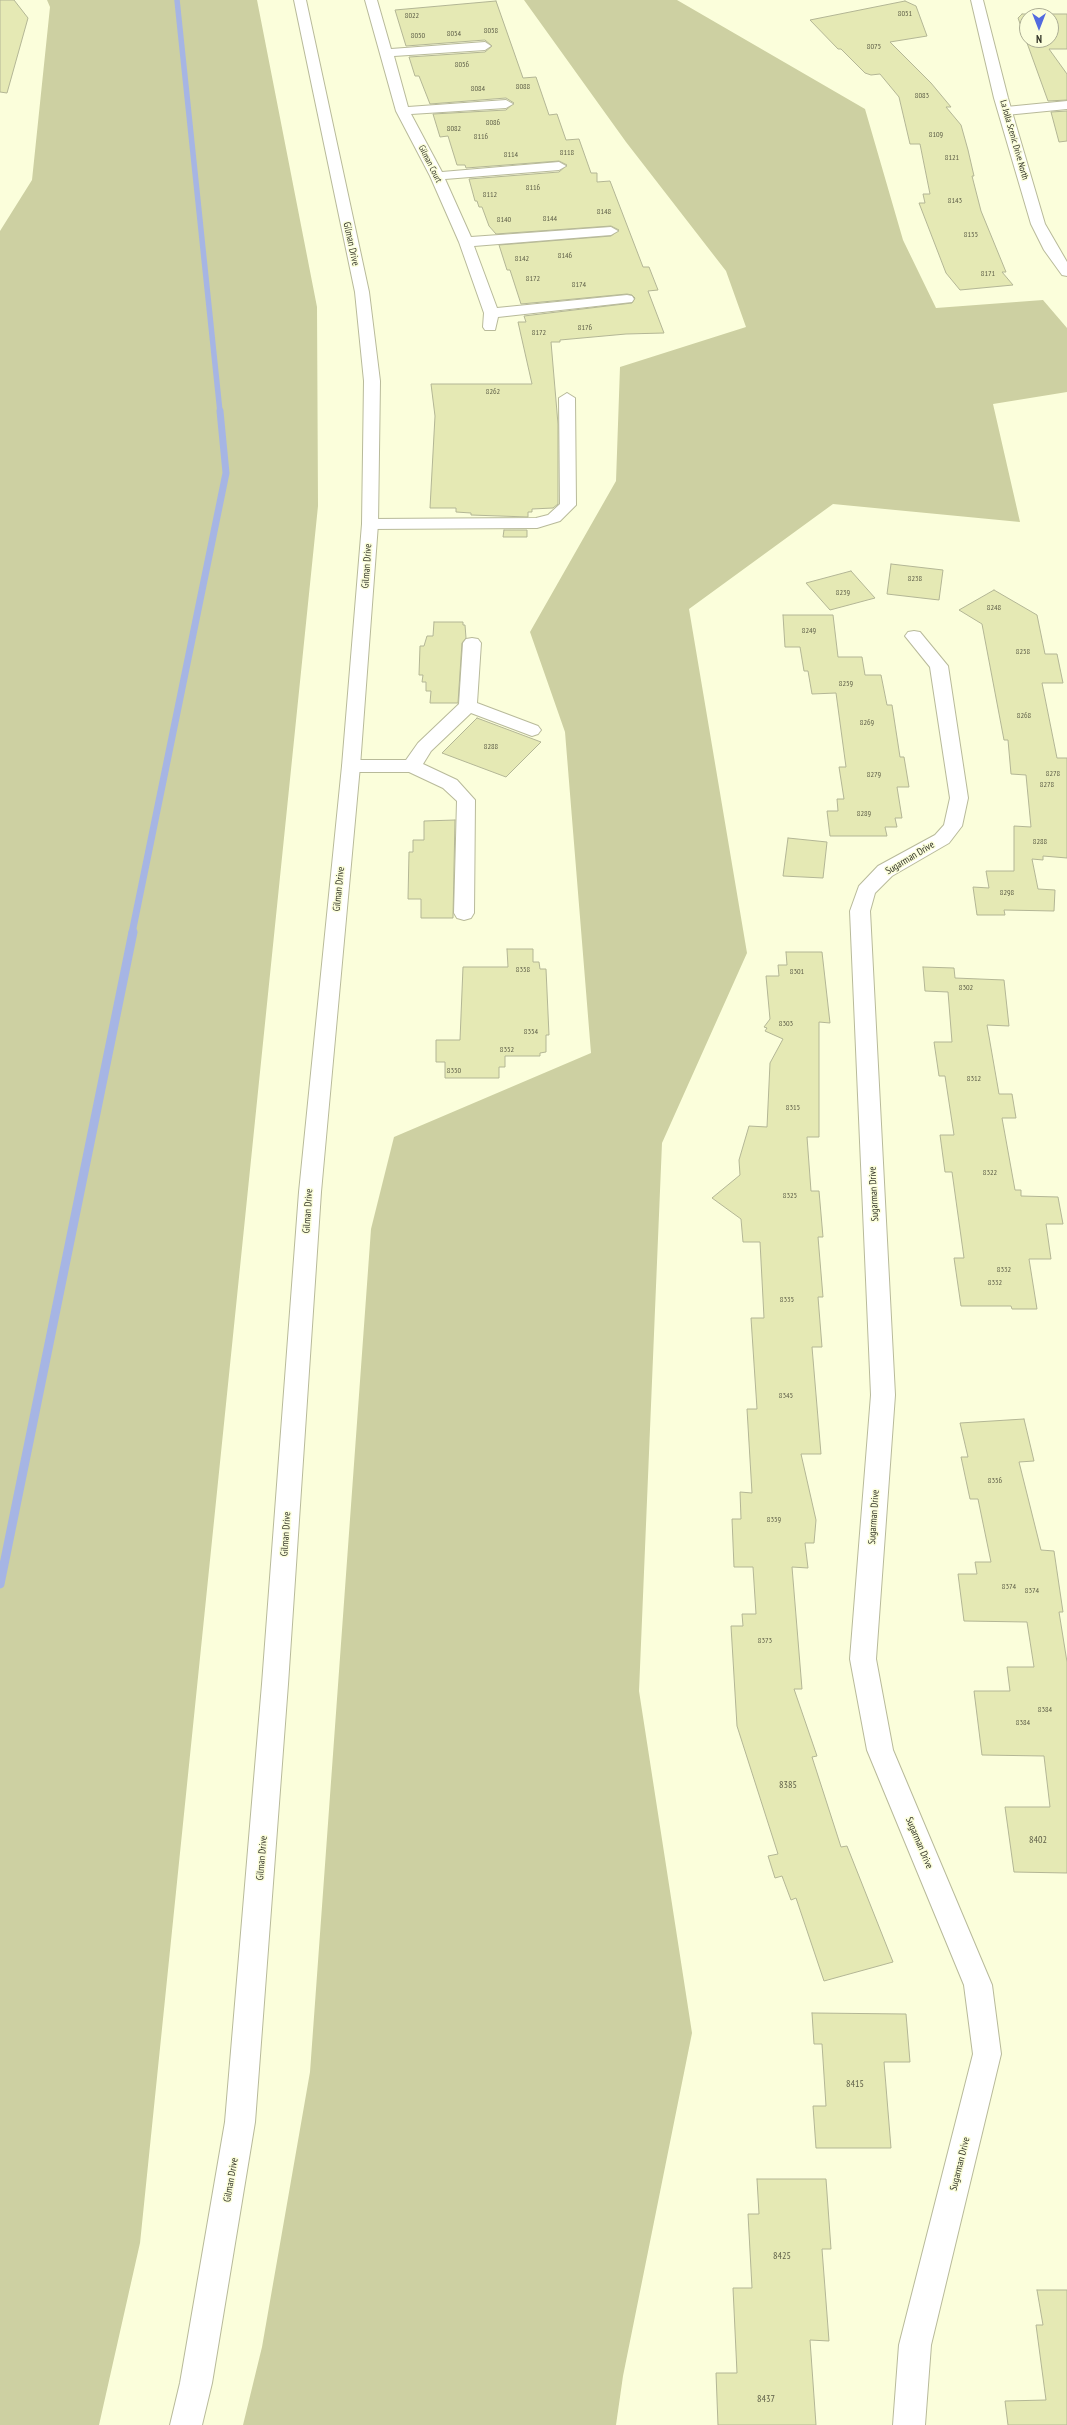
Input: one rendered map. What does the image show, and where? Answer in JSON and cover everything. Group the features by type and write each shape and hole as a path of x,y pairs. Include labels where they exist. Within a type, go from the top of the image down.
{"main road":[{"name":"Gilman Drive","path":"186,2425 196,2382 240,2122 277,1668 310,1192 351,766 370,524 372,381 362,292 300,0"},
{"name":"La Jolla Scenic Drive North","path":"977,0 1038,224 1051,250 1067,272"},
{"name":"Gilman Court","path":"376,1 385,53 402,111 438,176 466,242 490,320 627,300"},
{"path":"385,53 485,46"},
{"path":"402,111 506,104"},
{"path":"1006,111 1067,105"},
{"path":"438,176 559,166"},
{"path":"466,242 611,231"},
{"path":"370,524 537,523 554,518 568,505 567,398"},
{"name":"Sugarman Drive","path":"909,2425 915,2345 987,2054 978,1985 880,1750 863,1659 884,1395 860,910 866,891 886,871 942,839 953,826 959,798 939,666 914,636"},
{"path":"412,766 424,747 468,706 472,644"},
{"path":"468,706 532,730"},
{"path":"351,766 412,766 450,784 466,800 464,913"}],"green space":[{"path":"47,0 257,0 317,307 318,506 140,2243 99,2425 0,2425 0,231 32,180 50,7"},
{"path":"524,0 677,0 865,109 903,240 936,308 1043,300 1067,328 1067,392 993,404 1020,522 833,504 689,609 747,953 662,1143 639,1691 692,2033 623,2376 616,2425 243,2425 262,2347 310,2072 371,1229 394,1137 591,1053 565,732 530,632 616,481 620,367 746,327 726,271 626,142"}],"building":[{"path":"0,0 14,0 28,18 7,93 0,92"},
{"path":"496,1 523,78 536,77 549,115 557,114 566,140 579,139 591,173 597,173 597,182 610,181 643,267 649,267 658,290 648,291 664,333 626,334 551,342 558,424 558,504 553,508 532,509 532,512 528,512 528,517 471,515 471,513 456,512 456,508 430,508 435,416 431,384 532,384 518,322 526,322 524,316 632,303 635,298 632,295 627,294 521,304 510,270 507,270 499,245 611,236 619,230 611,226 496,234 489,226 482,207 479,207 477,201 475,201 469,179 559,172 567,165 559,161 466,168 465,165 457,165 448,136 440,137 433,114 506,110 514,103 506,98 430,104 419,76 415,76 409,57 485,52 492,46 485,40 406,46 395,10"},
{"path":"905,1 916,6 927,36 890,42 931,83 951,107 946,107 961,125 981,211 1006,272 1002,272 1013,285 960,290 946,273 919,203 925,203 923,194 930,194 920,144 910,144 899,97 880,74 871,75 865,73 841,49 838,49 810,20"},
{"path":"1059,14 1067,14 1067,49 1049,49 1067,74 1067,100 1048,101 1029,48 1059,48"},
{"path":"1067,111 1067,141 1059,142 1051,112"},
{"path":"504,530 527,530 527,537 503,537"},
{"path":"891,564 943,570 939,600 887,594"},
{"path":"851,571 875,598 830,610 806,583"},
{"path":"994,590 1037,615 1045,654 1057,654 1063,683 1042,683 1057,758 1067,758 1067,858 1043,856 1043,860 1032,859 1038,889 1055,890 1054,911 1004,910 1005,915 977,915 973,887 989,888 986,871 1014,871 1014,826 1031,827 1026,775 1011,774 1008,740 1004,740 982,624 959,610"},
{"path":"783,615 833,615 838,657 862,657 865,675 881,675 887,705 892,705 900,757 904,757 909,787 897,787 902,818 895,818 897,827 885,827 887,836 830,836 827,811 838,811 837,799 844,799 839,767 846,767 836,693 812,694 808,671 804,671 800,647 785,647"},
{"path":"434,622 463,622 463,625 465,625 466,638 462,643 458,703 430,703 431,691 426,691 426,682 422,682 423,675 419,675 420,646 424,646 427,636 433,636"},
{"path":"477,718 541,742 506,777 442,753"},
{"path":"455,820 453,918 421,918 421,899 408,899 409,852 413,852 413,840 424,840 424,821"},
{"path":"788,838 827,842 823,878 783,876"},
{"path":"507,949 533,949 533,962 539,962 540,969 546,969 549,1035 546,1035 546,1052 540,1053 540,1056 505,1056 505,1067 499,1067 499,1078 445,1078 445,1062 436,1062 436,1040 460,1040 463,967 508,967"},
{"path":"786,952 822,952 830,1023 819,1022 819,1137 807,1137 811,1191 819,1191 823,1237 818,1237 823,1297 818,1297 822,1347 812,1347 821,1454 801,1454 816,1520 814,1543 805,1543 808,1568 792,1567 802,1689 794,1689 817,1756 812,1757 841,1847 847,1846 893,1962 824,1981 796,1898 791,1900 782,1876 775,1878 768,1856 778,1854 737,1726 731,1626 743,1626 742,1614 756,1614 753,1567 734,1567 732,1519 741,1519 740,1492 752,1493 747,1409 757,1409 751,1318 764,1318 760,1242 743,1242 741,1219 712,1198 740,1175 739,1160 749,1126 767,1127 770,1063 783,1039 765,1031 767,1028 764,1027 770,1019 766,976 779,976 778,965 787,965"},
{"path":"923,967 954,968 955,978 1004,980 1009,1026 987,1025 999,1094 1012,1094 1016,1118 1002,1118 1015,1190 1021,1190 1021,1196 1058,1197 1063,1224 1046,1224 1051,1259 1029,1259 1037,1309 1012,1309 1011,1306 961,1306 954,1258 964,1258 952,1172 945,1172 940,1135 954,1135 945,1076 939,1076 934,1042 952,1042 948,992 925,991"},
{"path":"1024,1419 1034,1461 1019,1462 1041,1550 1054,1551 1063,1612 1059,1612 1067,1662 1067,1873 1014,1872 1005,1807 1050,1807 1044,1756 982,1755 974,1691 1010,1691 1007,1667 1034,1667 1027,1622 964,1621 958,1574 977,1574 975,1562 991,1562 978,1499 970,1499 961,1457 968,1457 960,1423"},
{"path":"812,2013 906,2014 910,2062 884,2062 891,2148 816,2148 813,2106 826,2106 822,2044 814,2044"},
{"path":"757,2179 826,2179 831,2249 822,2249 829,2341 810,2340 816,2425 718,2425 716,2373 737,2373 733,2288 752,2288 748,2214 759,2214"},
{"path":"1037,2290 1067,2290 1067,2425 1008,2425 1005,2401 1046,2400 1036,2325 1043,2325"}],"waterway":[{"path":"177,0 220,412"},
{"path":"132,933 226,473 220,411"},
{"path":"0,1584 133,932"}]}
